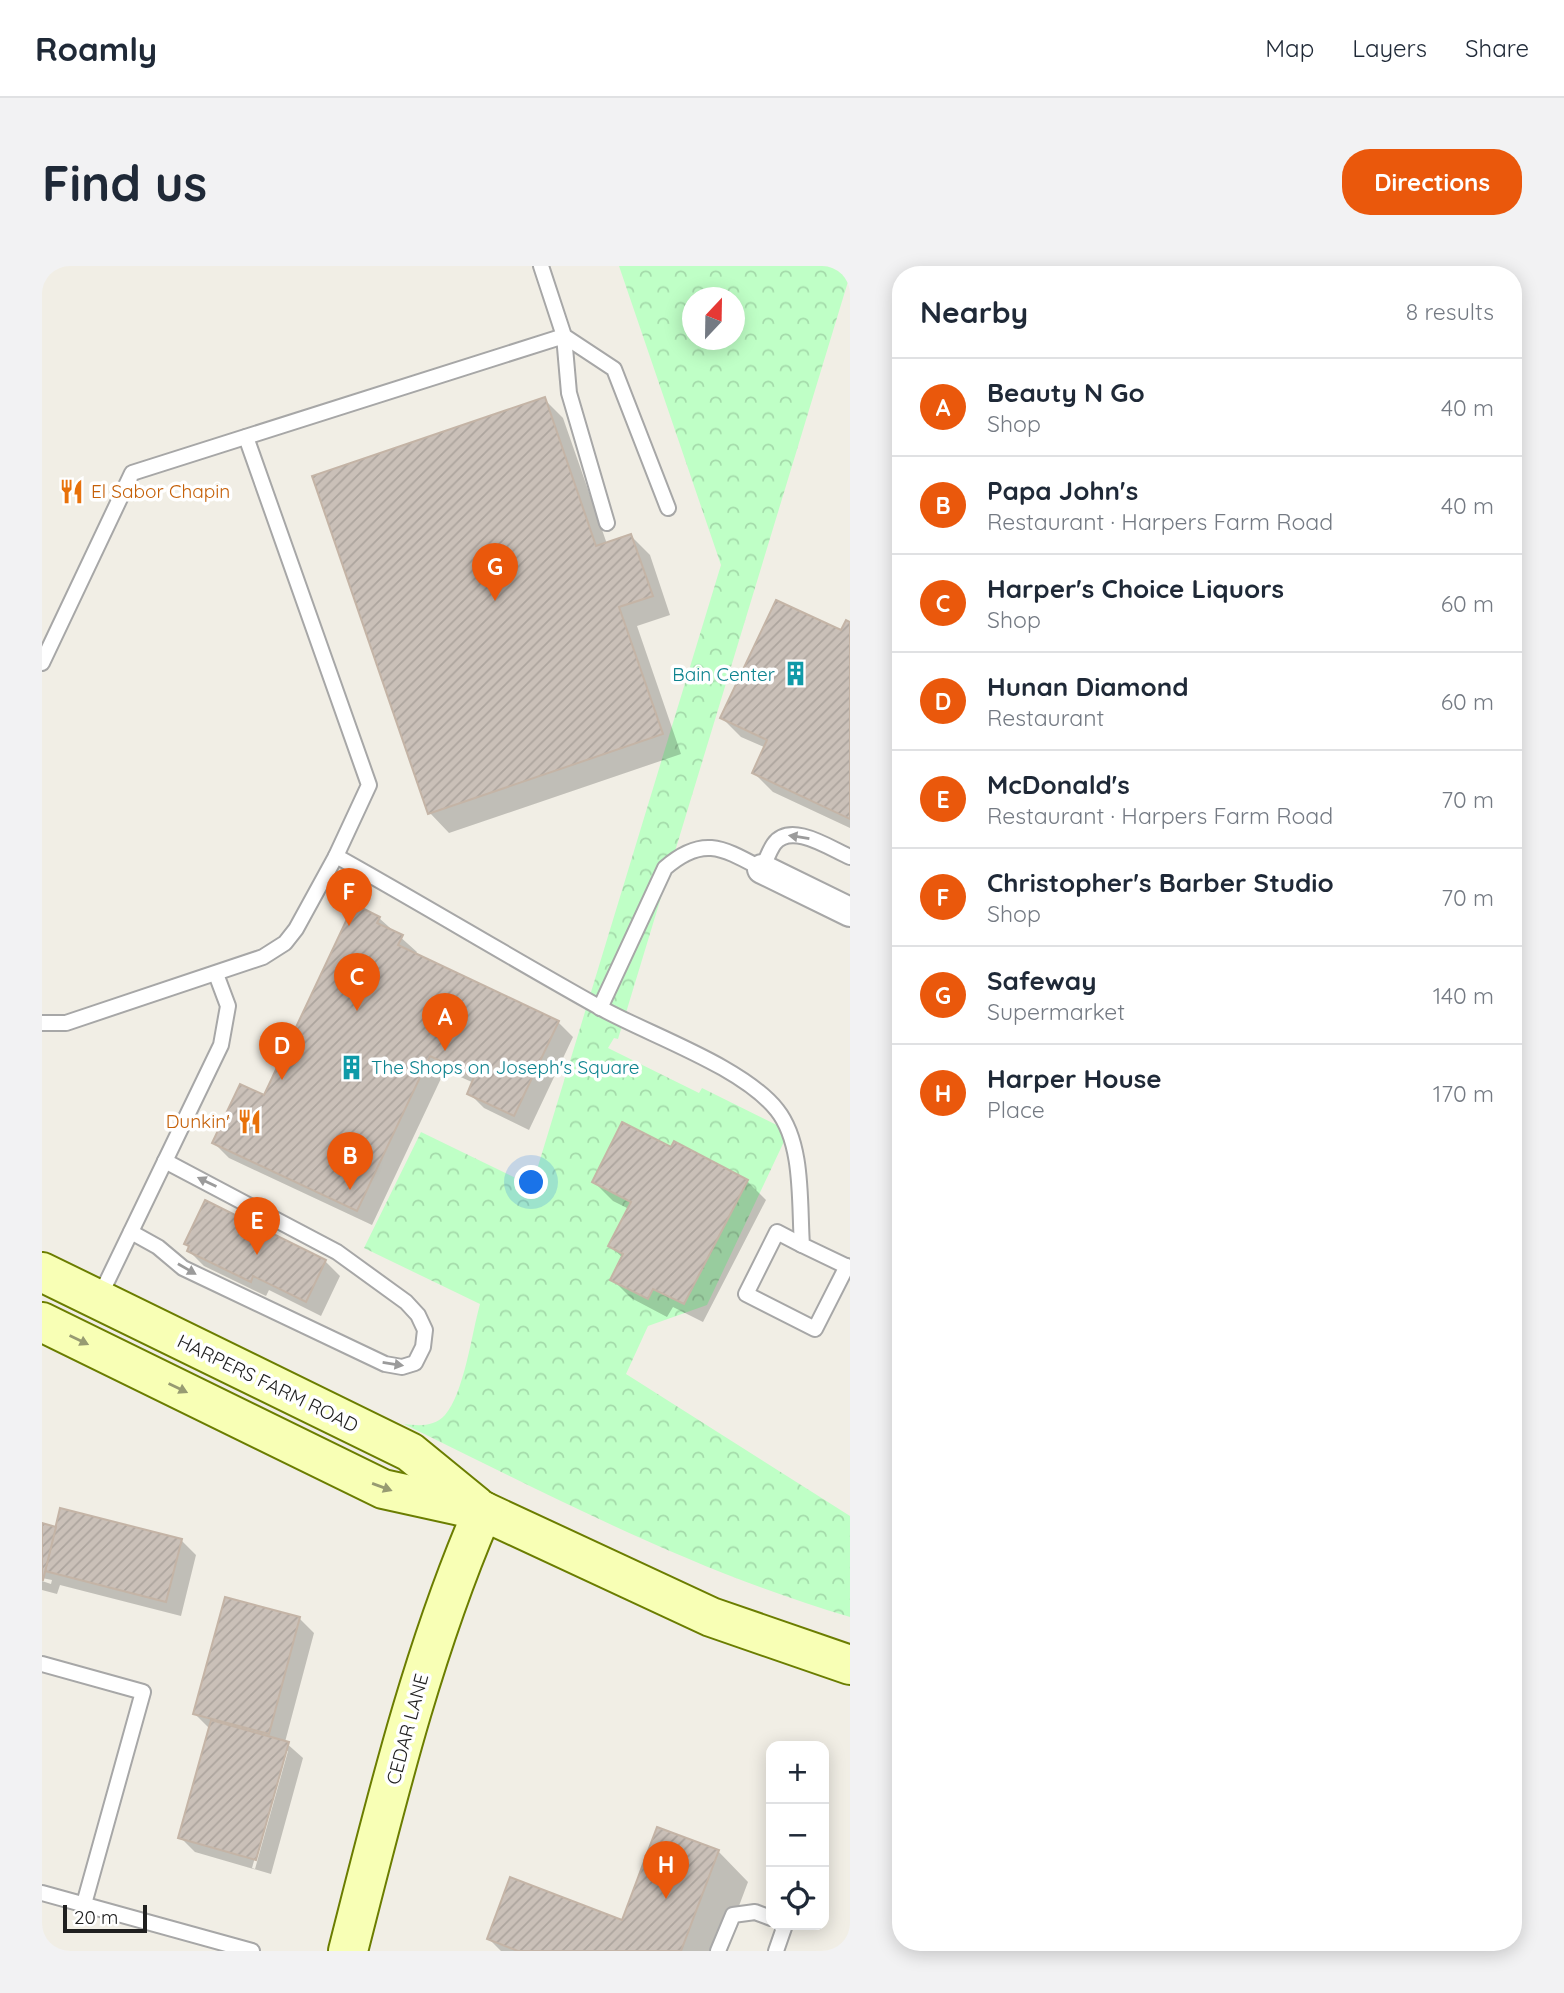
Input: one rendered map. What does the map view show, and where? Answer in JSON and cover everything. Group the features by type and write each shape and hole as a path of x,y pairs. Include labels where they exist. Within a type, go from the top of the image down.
{"main road":[{"name":"HARPERS FARM ROAD","path":"42,1272 410,1452 483,1511"},
{"name":"HARPERS FARM ROAD","path":"42,1322 383,1489 483,1511 711,1617 850,1665"},
{"name":"CEDAR LANE","path":"355,1949 427,1657 454,1578 483,1511"}],"street":[{"path":"762,869 850,912"}],"lane":[{"path":"541,266 564,336 569,393 607,523"},
{"path":"42,663 132,473 564,336"},
{"path":"564,336 614,369 668,508"},
{"path":"42,1023 66,1023 216,974 263,957 285,943 336,856 369,785 246,437"},
{"path":"600,1008 666,868 680,855 710,846 729,851 762,869 776,842 787,835 806,837 850,857"},
{"path":"336,856 600,1008 729,1073 760,1093 778,1111 788,1132 796,1165 802,1245"},
{"path":"98,1299 226,1030 228,1006 216,974"},
{"path":"131,1232 158,1247 183,1268 385,1364 402,1367 415,1363 423,1347 425,1330 418,1315 406,1302 337,1252 165,1161"},
{"path":"778,1232 849,1267 816,1329 746,1294 778,1232"},
{"path":"42,1664 143,1692 84,1904"},
{"path":"42,1893 252,1951"},
{"path":"718,1951 733,1915 755,1912 766,1916"},
{"path":"776,1951 783,1930"}],"green space":[{"path":"619,266 850,266 850,275 618,1039 614,1038 608,1048 699,1093 702,1088 789,1131 707,1305 648,1326 626,1374 850,1516 850,1617 735,1578 679,1555 568,1505 404,1424 431,1424 441,1419 452,1405 462,1378 480,1304 364,1248 421,1132 532,1186 721,565"}],"building":[{"path":"545,397 596,546 631,534 653,596 619,607 663,734 428,814 312,476"},
{"name":"Bain Center","path":"776,600 841,630 846,620 850,622 850,819 752,773 767,740 720,718"},
{"name":"The Shops on Joseph's Square","path":"354,904 380,917 377,923 403,935 398,945 559,1021 514,1116 467,1094 474,1077 430,1056 357,1211 212,1143 240,1084 264,1095"},
{"path":"622,1122 671,1147 674,1141 748,1180 684,1304 653,1289 648,1299 610,1280 623,1254 608,1246 631,1202 592,1182"},
{"path":"205,1200 326,1260 306,1302 253,1276 251,1282 187,1251 189,1246 184,1244"},
{"path":"60,1508 182,1539 166,1602 45,1571"},
{"path":"42,1523 56,1527 43,1580 42,1580"},
{"path":"225,1597 300,1617 269,1734 193,1714"},
{"path":"211,1720 289,1742 256,1860 178,1838"},
{"path":"657,1827 719,1850 681,1951 518,1951 487,1939 510,1877 622,1920"}],"place":[{"name":"El Sabor Chapin","path":"71,491"},
{"name":"Safeway","path":"495,601"},
{"name":"Bain Center","path":"795,674"},
{"name":"Christopher's Barber Studio","path":"349,926"},
{"name":"Harper's Choice Liquors","path":"357,1011"},
{"name":"Beauty N Go","path":"445,1051"},
{"name":"The Shops on Joseph's Square","path":"351,1067"},
{"name":"Hunan Diamond","path":"282,1080"},
{"name":"Dunkin'","path":"250,1121"},
{"name":"Papa John's","path":"350,1190"},
{"name":"McDonald's","path":"257,1255"},
{"name":"Harper House","path":"666,1899"}]}
